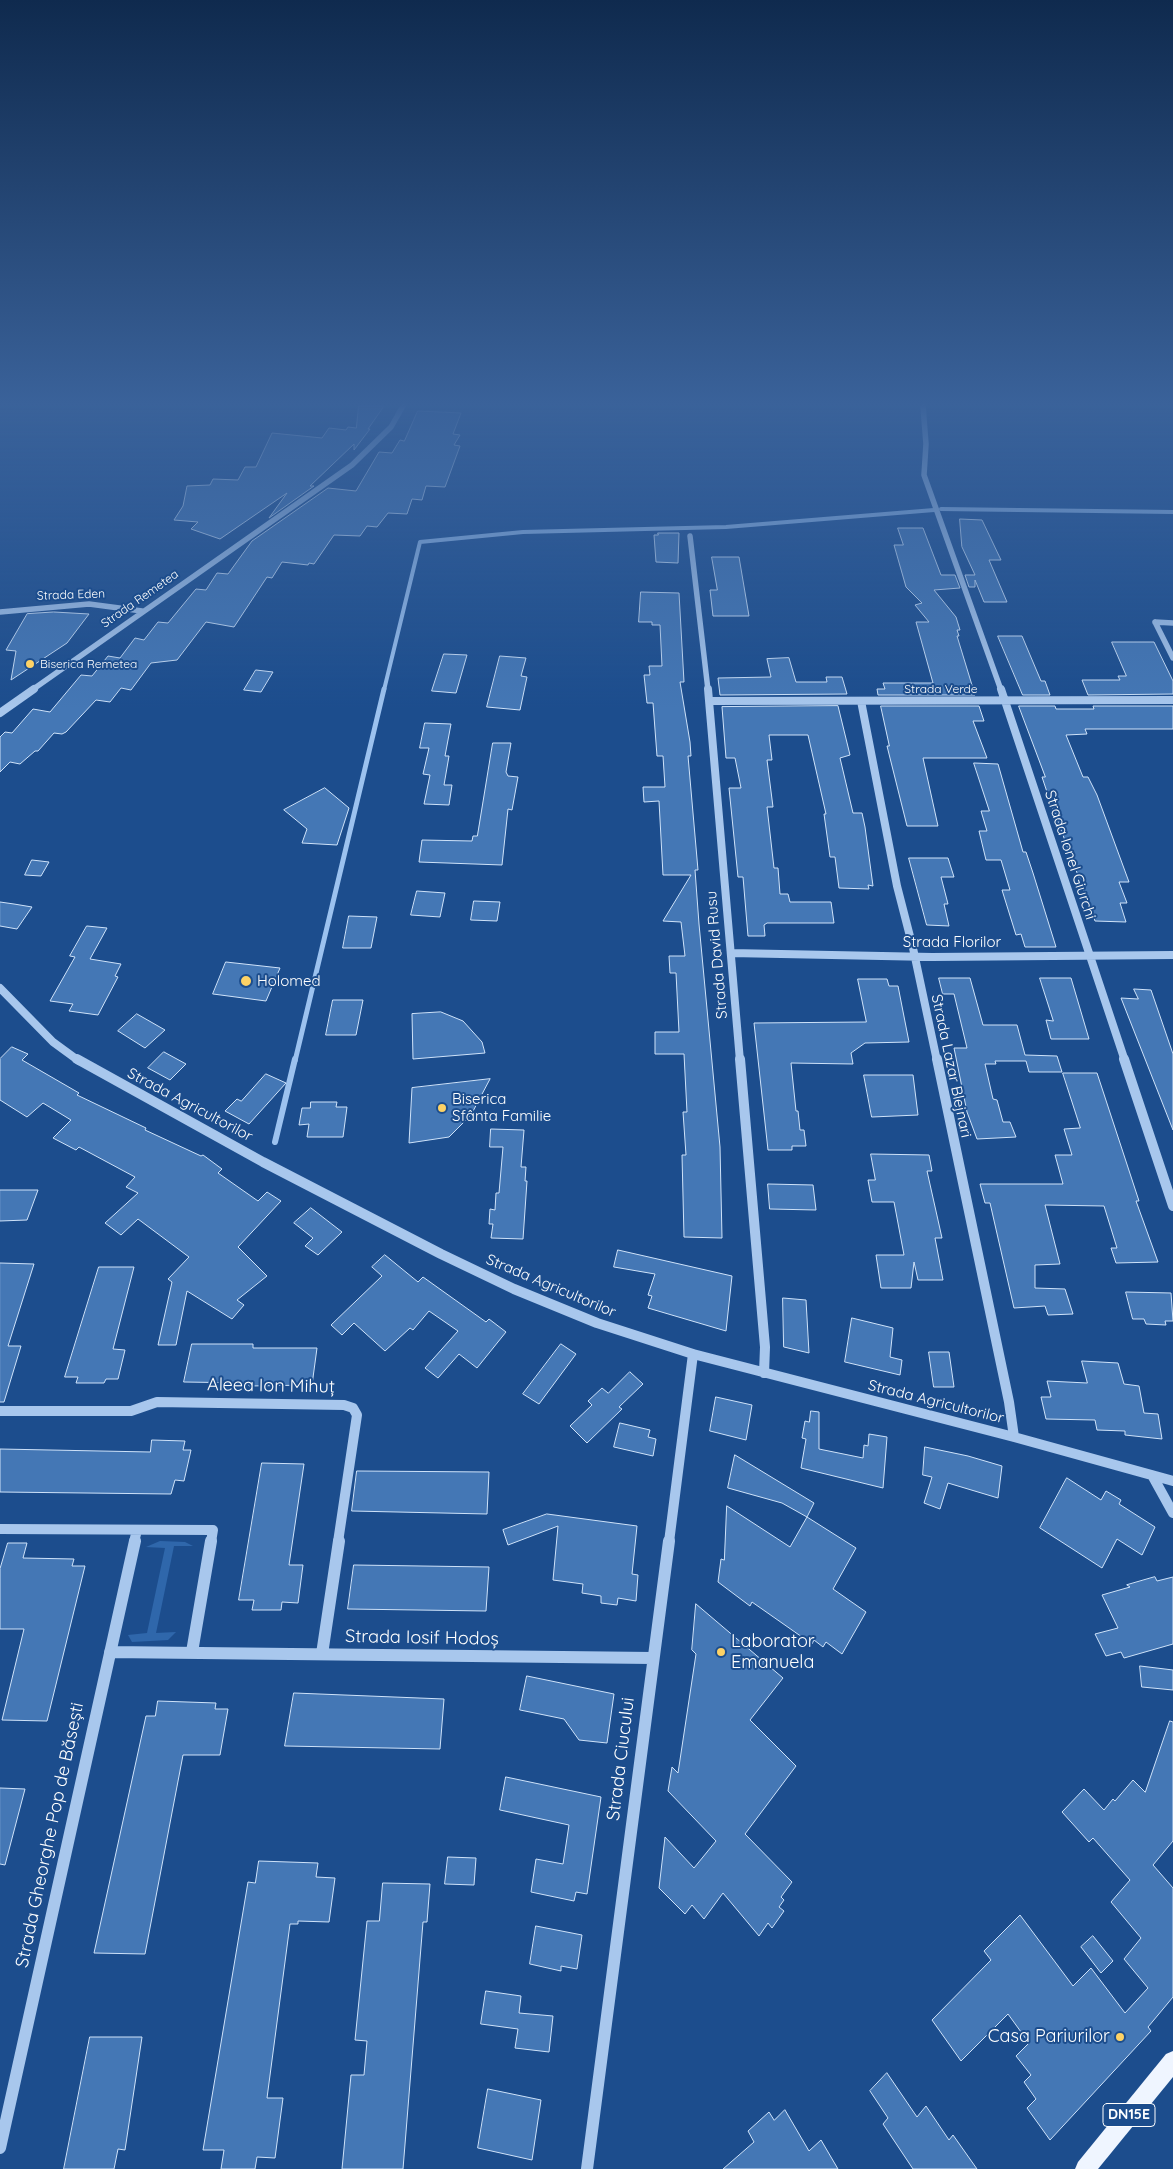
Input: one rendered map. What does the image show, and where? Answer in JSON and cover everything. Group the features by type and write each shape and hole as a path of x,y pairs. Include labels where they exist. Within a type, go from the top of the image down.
{"main road":[{"name":"DN15E","path":"1085,2169 1173,2061"}],"street":[{"name":"Strada Remetea","path":"0,712 291,507"},
{"name":"Strada Ionel Giurchi","path":"937,507 1005,700 1173,1206"},
{"name":"Strada David Rusu","path":"690,536 709,701 765,1347 764,1373"},
{"name":"Strada Eden","path":"0,612 53,606 103,604 142,611"},
{"path":"1173,623 1154,622 1173,658"},
{"name":"Strada Verde","path":"709,701 1173,700"},
{"name":"Strada Lazar Blejnari","path":"861,701 897,886 914,956 1014,1437"},
{"name":"Strada Florilor","path":"731,953 914,956 1173,955"},
{"name":"Strada Agricultorilor","path":"0,988 53,1042 76,1059 263,1162 441,1254 514,1289 597,1323 693,1354 1014,1437 1173,1481"},
{"name":"Strada Ciucului","path":"586,2169 693,1354"},
{"name":"Aleea Ion Mihuț","path":"0,1411 131,1411 157,1402 344,1404 353,1408 356,1415 322,1654"},
{"path":"1152,1475 1173,1513"},
{"path":"0,1530 213,1530 192,1652"},
{"name":"Strada Gheorghe Pop de Băsești","path":"0,2148 137,1530"},
{"name":"Strada Iosif Hodoș","path":"110,1652 652,1658"}],"shaded area":[{"path":"160,1541 185,1542 193,1546 174,1546 156,1633 176,1632 168,1640 132,1642 128,1635 147,1633 165,1548 146,1547"}],"building":[{"path":"182,507 266,507 220,539 191,529 198,522 174,520"},
{"path":"277,507 284,507 269,518"},
{"path":"300,507 409,507 407,514 388,513 377,527 367,526 360,536 334,535 314,564 282,562 272,578 267,577 234,627 206,622 177,660 151,663 131,690 121,688 110,702 96,700 66,732 62,734 54,733 38,751 35,751 20,764 10,762 0,772 0,737 5,732 12,733 33,709 50,712 81,675 92,676 108,656 120,658 135,638 144,640 158,622 168,623 196,589 206,590 217,573 228,574 252,541"},
{"path":"960,519 982,520 1001,560 989,560 1007,602 984,602 975,580 975,587 969,587 965,575 975,575 962,547"},
{"path":"898,528 923,528 941,575 955,575 960,588 934,590 956,617 960,630 957,630 959,636 957,636 975,695 878,695 877,689 885,689 883,683 933,683 916,622 929,622 915,605 922,603 906,587 894,545 903,545"},
{"path":"658,533 679,533 678,563 656,562 654,535 658,535"},
{"path":"712,557 739,557 749,616 713,616 710,590 717,590"},
{"path":"641,592 679,593 684,682 680,682 690,742 691,756 688,756 698,870 695,870 699,924 720,1147 722,1238 684,1237 682,1155 686,1155 683,1112 687,1112 684,1054 655,1054 655,1032 679,1032 676,973 670,973 669,956 685,956 681,922 663,921 691,875 663,875 659,801 644,802 643,787 665,787 663,756 657,756 653,703 647,703 644,675 650,675 649,666 662,666 660,625 652,625 652,622 639,622"},
{"path":"54,612 89,614 67,643 11,680 16,651 6,650 27,614"},
{"path":"998,636 1022,636 1041,681 1045,681 1050,695 1023,695"},
{"path":"1112,642 1154,642 1173,681 1173,694 1088,695 1082,680 1120,680 1118,676 1126,676"},
{"path":"444,654 467,655 456,693 432,691"},
{"path":"500,656 526,658 521,676 527,677 520,710 487,707"},
{"path":"789,658 796,682 827,682 826,677 842,677 847,694 720,695 718,678 771,677 767,659"},
{"path":"256,670 273,672 261,692 244,690"},
{"path":"838,706 850,755 840,758 853,813 862,813 873,886 868,885 869,889 839,888 835,857 830,857 824,814 826,814 808,735 769,735 772,760 767,760 773,807 767,807 774,868 778,868 780,894 788,894 790,902 831,902 834,923 767,923 764,925 765,936 748,936 743,877 738,877 729,788 741,788 735,758 726,758 722,707"},
{"path":"881,706 979,706 984,721 973,721 987,758 923,758 938,826 907,826 887,746 889,746"},
{"path":"1019,706 1055,706 1056,709 1094,709 1093,706 1173,706 1173,729 1085,729 1087,734 1066,735 1083,777 1088,777 1097,795 1129,882 1119,882 1127,903 1120,903 1126,922 1095,921 1048,795 1042,777 1045,777"},
{"path":"425,723 451,724 445,756 449,756 444,785 452,785 449,805 424,804 430,775 423,774 429,748 420,748"},
{"path":"493,743 511,743 506,772 508,776 518,777 512,810 508,809 502,865 419,862 422,840 472,841 473,836 477,836"},
{"path":"974,763 998,764 1023,852 1026,852 1056,947 1025,947 1021,934 1016,935 1002,890 1010,890 1001,860 986,860 979,831 987,831 981,811 989,811"},
{"path":"325,788 349,808 337,845 302,843 307,829 284,810"},
{"path":"909,858 948,858 954,877 941,877 948,904 944,904 949,926 927,925"},
{"path":"32,860 49,862 41,876 25,875"},
{"path":"417,891 445,893 440,917 411,915"},
{"path":"474,901 500,902 497,921 471,920"},
{"path":"0,902 32,907 17,929 0,926"},
{"path":"349,916 377,917 371,948 343,948"},
{"path":"87,926 107,928 90,959 121,964 115,976 118,977 98,1015 69,1011 73,1004 50,1001 75,957 70,956"},
{"name":"Holomed","path":"226,962 280,968 266,1001 213,994"},
{"path":"939,978 970,978 983,1025 1017,1025 1025,1055 1057,1056 1062,1072 1029,1072 1026,1061 995,1061 996,1064 985,1064 993,1099 997,1100 1003,1122 1010,1122 1016,1137 977,1139 967,1112 954,1048 967,1048 954,994 943,994"},
{"path":"1040,978 1071,978 1089,1039 1051,1039 1046,1020 1053,1021"},
{"path":"858,979 887,979 889,986 898,986 909,1042 865,1043 851,1053 853,1064 791,1063 796,1111 798,1111 800,1130 804,1130 806,1146 792,1146 792,1150 768,1150 754,1023 866,1022"},
{"path":"1134,989 1151,990 1173,1054 1173,1130 1121,998 1138,999"},
{"path":"333,1000 363,1000 356,1035 326,1035"},
{"path":"441,1012 463,1021 482,1042 485,1053 413,1059 412,1014"},
{"path":"137,1014 165,1030 145,1048 118,1031"},
{"path":"12,1047 28,1054 22,1060 79,1093 77,1095 146,1128 145,1130 201,1156 203,1155 222,1169 218,1173 258,1201 267,1192 281,1201 238,1247 267,1276 237,1300 244,1305 232,1319 187,1291 176,1345 158,1345 172,1282 168,1279 189,1257 138,1219 121,1235 105,1223 138,1193 126,1187 135,1177 79,1147 76,1150 53,1138 71,1120 43,1103 27,1117 0,1100 0,1059"},
{"path":"164,1052 186,1064 170,1080 148,1068"},
{"path":"1063,1073 1097,1073 1139,1201 1136,1201 1158,1262 1116,1263 1111,1248 1117,1248 1104,1206 1045,1205 1060,1264 1035,1265 1035,1288 1065,1289 1073,1314 1048,1315 1045,1306 1014,1308 990,1203 985,1203 980,1184 1063,1184 1055,1155 1072,1155 1064,1129 1080,1128"},
{"path":"266,1074 286,1083 249,1124 225,1111 237,1099 241,1101"},
{"path":"864,1075 913,1075 918,1115 872,1117"},
{"name":"Biserica Sfânta Familie","path":"490,1079 471,1115 449,1137 409,1143 412,1088"},
{"path":"311,1102 337,1102 336,1107 347,1107 343,1137 307,1137 309,1124 299,1125 302,1108 310,1108"},
{"path":"491,1129 524,1130 521,1167 526,1167 525,1181 527,1181 523,1239 491,1238 493,1224 489,1224 490,1209 495,1210 496,1193 499,1193 503,1147 490,1147"},
{"path":"871,1154 929,1155 932,1171 927,1171 942,1238 935,1238 943,1280 918,1280 914,1262 911,1288 881,1288 876,1255 904,1255 894,1202 872,1202 868,1180 875,1180"},
{"path":"768,1184 813,1185 816,1210 770,1209"},
{"path":"0,1190 38,1190 27,1220 0,1221"},
{"path":"311,1208 342,1232 318,1255 305,1246 313,1238 294,1223"},
{"path":"618,1250 732,1276 726,1331 648,1308 652,1296 648,1295 655,1274 614,1267"},
{"path":"385,1255 418,1282 423,1277 486,1322 489,1319 506,1332 477,1368 459,1354 438,1378 425,1368 458,1331 429,1311 413,1330 410,1328 385,1351 354,1323 342,1335 331,1325 382,1276 372,1267"},
{"path":"0,1263 34,1264 8,1346 21,1346 4,1402 0,1402"},
{"path":"99,1267 134,1267 113,1349 125,1350 118,1379 106,1379 104,1383 76,1383 78,1377 65,1377"},
{"path":"1126,1292 1171,1293 1173,1321 1165,1321 1166,1325 1146,1324 1144,1319 1133,1319"},
{"path":"783,1298 806,1300 809,1353 784,1347"},
{"path":"852,1318 893,1328 890,1357 902,1360 900,1375 845,1362"},
{"path":"192,1344 253,1344 253,1348 317,1348 312,1385 249,1386 249,1383 184,1382"},
{"path":"561,1344 576,1354 539,1404 523,1394"},
{"path":"929,1352 949,1352 954,1387 934,1387"},
{"path":"1082,1361 1118,1363 1124,1384 1139,1386 1144,1413 1158,1414 1162,1439 1125,1435 1125,1431 1097,1430 1095,1420 1046,1419 1041,1397 1051,1397 1047,1381 1087,1383"},
{"path":"630,1372 643,1384 619,1407 622,1409 587,1443 570,1426 592,1405 588,1401 602,1388 608,1393"},
{"path":"716,1397 752,1405 746,1440 710,1431"},
{"path":"811,1411 819,1412 819,1449 863,1458 864,1445 868,1446 869,1434 887,1437 883,1488 801,1468 806,1439 802,1438 805,1421 809,1422"},
{"path":"620,1423 650,1430 648,1437 656,1439 653,1456 614,1447"},
{"path":"152,1440 185,1441 183,1450 191,1450 184,1481 175,1480 171,1494 0,1492 0,1449 150,1452"},
{"path":"925,1447 968,1456 1002,1466 998,1498 948,1483 940,1509 924,1503 932,1477 923,1475"},
{"path":"735,1455 814,1503 807,1517 782,1503 728,1488"},
{"path":"262,1463 304,1464 289,1565 303,1565 298,1603 282,1602 281,1610 252,1610 254,1600 239,1600"},
{"path":"357,1471 489,1472 487,1514 352,1511"},
{"path":"1067,1478 1101,1500 1106,1491 1121,1500 1119,1504 1155,1527 1142,1555 1117,1539 1102,1568 1040,1528"},
{"path":"727,1506 790,1547 807,1517 856,1548 833,1589 866,1612 842,1654 826,1642 823,1647 814,1640 812,1644 752,1602 750,1606 718,1582 721,1559 724,1560"},
{"path":"547,1514 637,1526 632,1574 638,1575 636,1601 618,1598 617,1605 601,1603 601,1596 582,1593 583,1584 553,1580 558,1526 508,1545 503,1530"},
{"path":"8,1543 27,1543 23,1558 74,1559 72,1566 85,1566 47,1721 2,1720 24,1629 0,1629 0,1569"},
{"path":"354,1565 489,1567 486,1611 348,1609"},
{"path":"1155,1577 1157,1581 1173,1577 1173,1644 1124,1658 1121,1652 1106,1656 1095,1634 1118,1628 1102,1595"},
{"path":"696,1604 783,1678 750,1720 796,1766 745,1834 792,1882 781,1897 784,1900 779,1907 784,1911 772,1928 768,1923 759,1936 723,1893 704,1919 692,1905 685,1914 659,1888 665,1837 694,1868 716,1841 668,1791 672,1767 678,1773 696,1654 692,1650"},
{"path":"1140,1666 1173,1670 1173,1690 1142,1687"},
{"path":"527,1676 614,1694 607,1743 579,1740 564,1719 520,1710"},
{"path":"294,1693 444,1699 440,1749 285,1746"},
{"path":"158,1701 216,1703 215,1709 228,1709 220,1755 183,1755 145,1954 94,1953 146,1716 155,1716"},
{"path":"1170,1721 1173,1722 1173,1841 1153,1865 1173,1888 1173,1997 1148,2027 1151,2031 1050,2140 1027,2108 1036,2099 1024,2082 1031,2075 1016,2056 1029,2043 1008,2014 961,2061 932,2020 991,1960 984,1951 1020,1915 1073,1986 1091,1968 1125,2013 1148,1988 1124,1959 1141,1938 1111,1902 1130,1880 1093,1838 1089,1842 1062,1812 1084,1789 1104,1810 1113,1799 1115,1801 1133,1780 1145,1792"},
{"path":"506,1777 601,1797 587,1894 576,1892 574,1901 531,1892 536,1859 563,1864 569,1825 500,1810"},
{"path":"0,1788 25,1789 5,1865 0,1864"},
{"path":"448,1857 476,1858 474,1885 445,1884"},
{"path":"259,1861 318,1863 316,1877 335,1878 329,1922 298,1921 298,1924 290,1924 267,2098 283,2098 275,2158 257,2157 255,2169 221,2169 224,2150 203,2150 248,1882 255,1883"},
{"path":"383,1883 430,1884 427,1922 423,1922 403,2169 342,2169 351,2075 364,2075 367,2041 355,2040 367,1921 379,1921"},
{"path":"536,1926 582,1935 577,1969 561,1966 561,1971 530,1964"},
{"path":"1093,1936 1113,1961 1101,1973 1081,1947"},
{"path":"486,1991 521,1996 519,2013 553,2016 549,2052 515,2048 518,2029 481,2024"},
{"path":"90,2037 142,2037 125,2150 118,2149 114,2169 64,2169"},
{"path":"887,2073 917,2117 926,2106 949,2140 953,2135 977,2169 913,2169 883,2124 888,2118 870,2091"},
{"path":"488,2089 541,2100 532,2160 478,2148"},
{"path":"785,2110 809,2151 821,2140 838,2169 723,2169 754,2142 748,2131 769,2112 774,2120"}],"waterway":[{"path":"941,509 1173,512"},
{"path":"384,690 420,542 523,532 726,527 934,510"},
{"path":"295,1061 384,689"},
{"path":"275,1142 295,1059"}],"place":[{"name":"Biserica Remetea","path":"30,664"},
{"name":"Holomed","path":"246,981"},
{"name":"Biserica Sfânta Familie","path":"442,1108"},
{"name":"Laborator Emanuela","path":"721,1652"},
{"name":"Casa Pariurilor","path":"1120,2037"}]}
